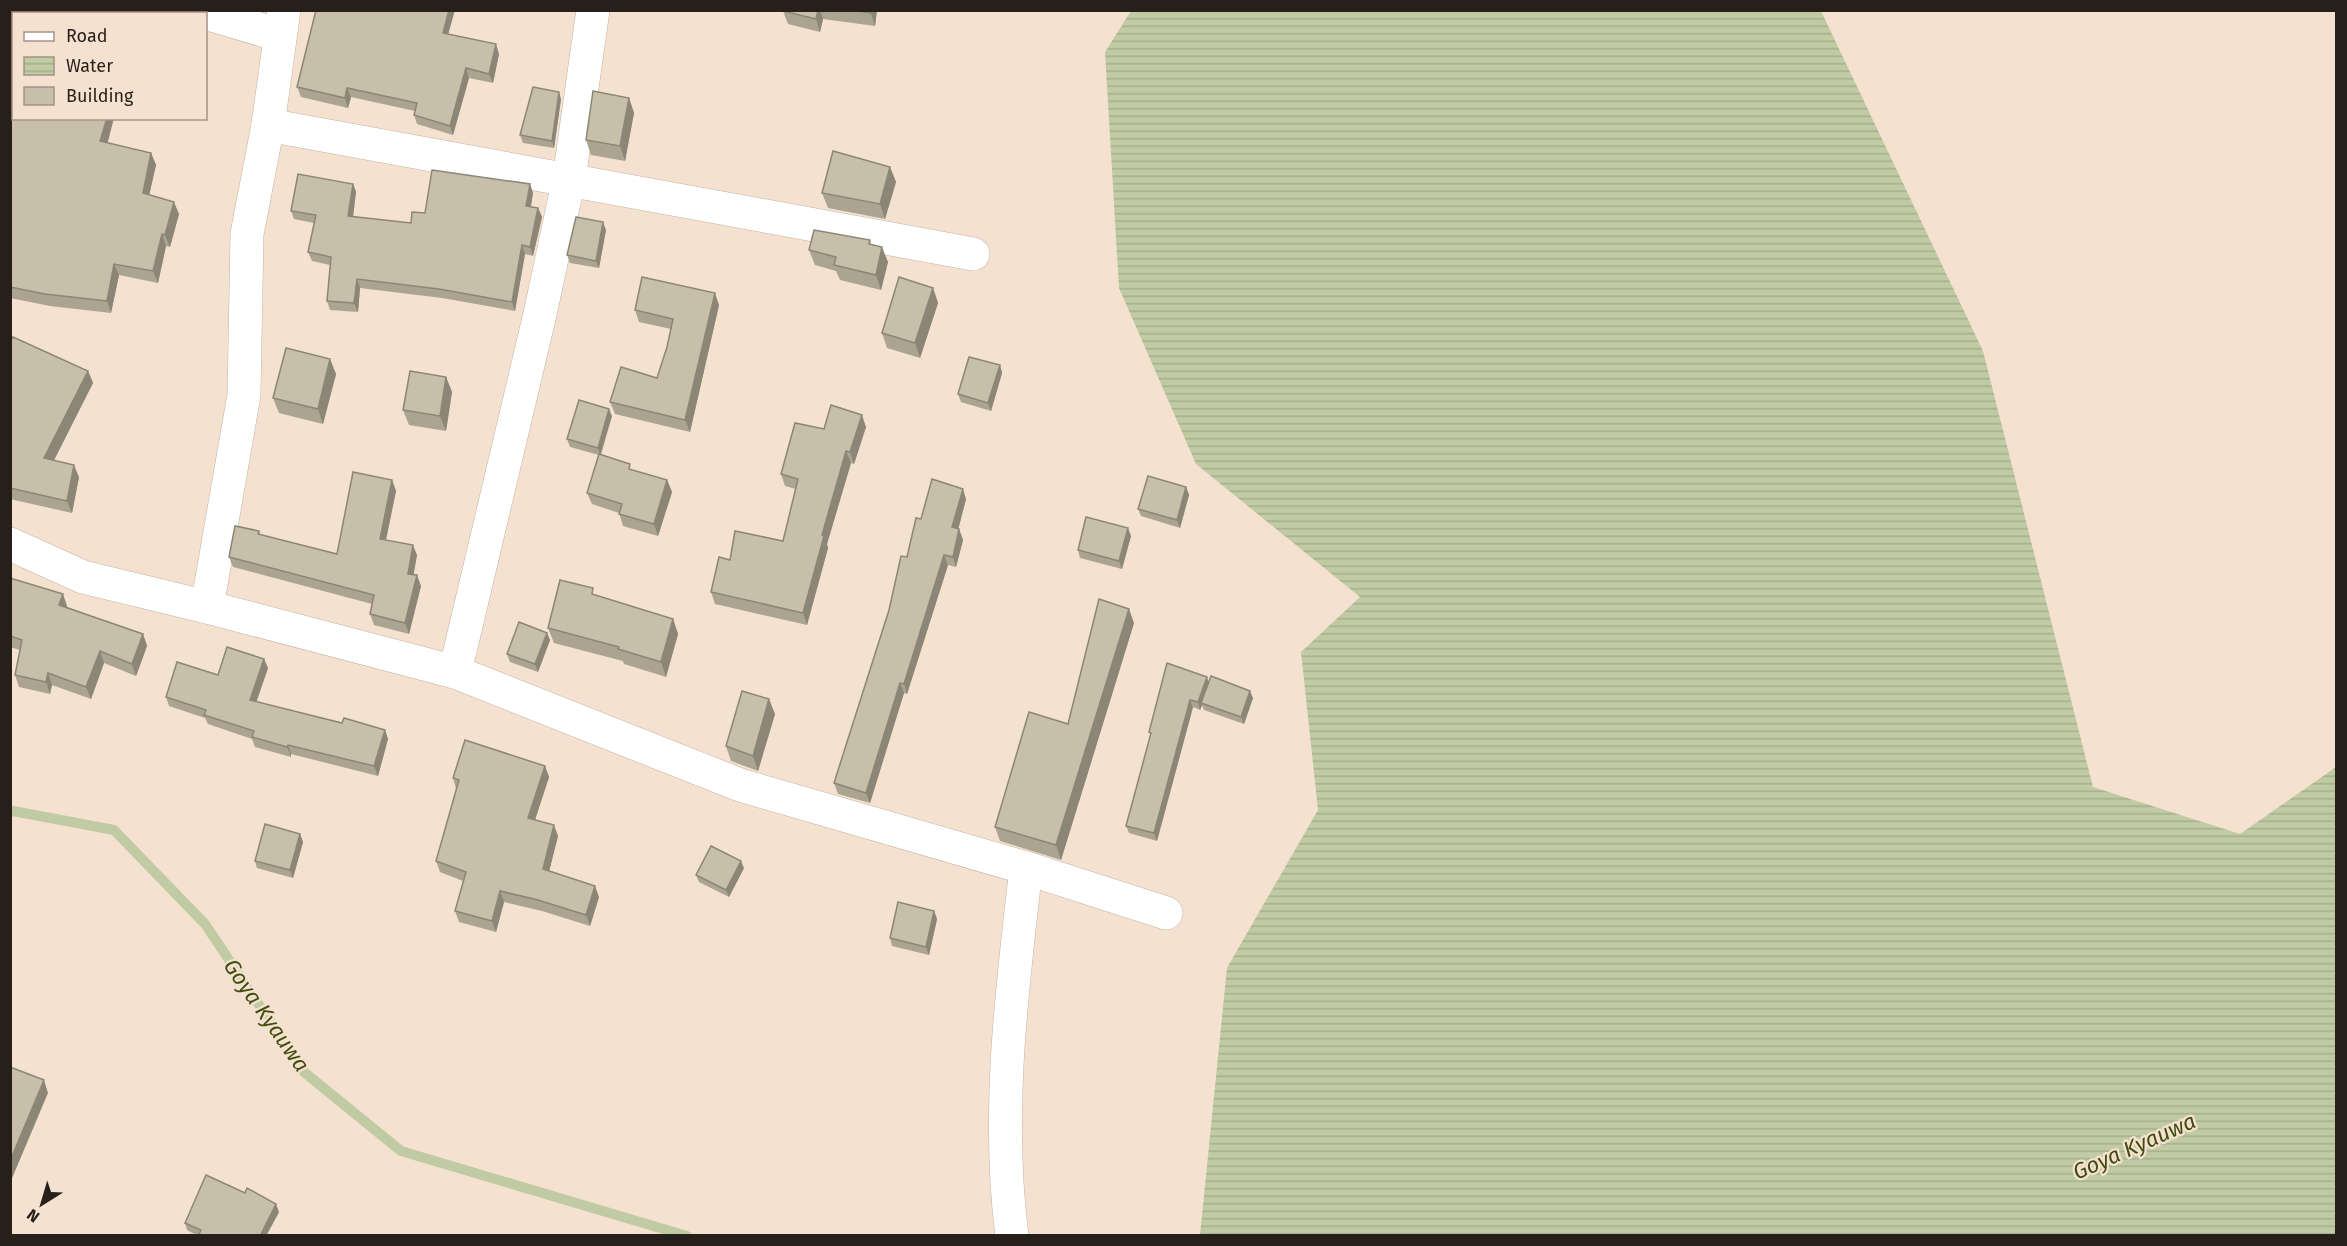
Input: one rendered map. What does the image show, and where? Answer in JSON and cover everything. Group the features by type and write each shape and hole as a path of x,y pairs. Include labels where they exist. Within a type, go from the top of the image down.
{"street":[{"path":"195,10 282,23 268,125 247,234 244,395 207,607"},
{"path":"455,672 540,314 569,179 593,10"},
{"path":"268,125 973,254"},
{"path":"10,544 83,577 455,672 740,785 1026,868 1166,913"},
{"path":"1012,1236 1006,1189 1004,1107 1026,868"}],"water":[{"path":"1131,11 1821,11 1983,351 2093,787 2240,834 2336,767 2336,1235 1200,1235 1227,968 1318,810 1301,652 1360,597 1196,464 1119,288 1105,52"}],"building":[{"path":"55,10 94,10 94,12 54,12"},
{"path":"316,10 449,10 443,33 496,44 489,74 466,68 450,126 414,115 417,103 347,88 345,98 297,87"},
{"path":"783,10 818,10 816,19"},
{"path":"853,10 871,10 871,13"},
{"path":"533,87 559,92 552,141 520,135"},
{"path":"593,91 629,98 620,146 586,140"},
{"path":"10,112 12,112 12,120 106,120 100,141 151,153 143,193 174,202 165,235 162,234 153,271 114,264 107,301 45,294 10,287"},
{"path":"833,151 890,167 880,204 822,193"},
{"path":"432,170 530,184 526,206 538,208 530,247 522,245 512,302 439,289 357,279 354,303 327,301 331,257 308,252 316,215 291,211 298,174 353,184 348,216 411,223 412,212 425,213"},
{"path":"576,217 603,222 596,261 567,255"},
{"path":"814,230 870,240 869,244 882,247 876,275 834,265 836,257 809,250"},
{"path":"642,277 715,293 685,420 610,402 621,367 657,378 667,347 673,319 635,310"},
{"path":"899,277 933,288 915,343 882,333"},
{"path":"13,337 88,371 44,458 74,465 67,501 10,488 10,342"},
{"path":"286,348 330,359 318,409 273,398"},
{"path":"969,357 1000,365 988,403 958,394"},
{"path":"410,371 446,377 440,416 403,410"},
{"path":"579,400 609,409 598,448 567,439"},
{"path":"831,405 862,415 850,452 846,451 803,613 711,592 719,557 730,560 735,531 783,541 798,479 781,474 795,423 824,429"},
{"path":"599,454 630,464 629,469 667,480 654,524 619,514 622,504 587,493"},
{"path":"353,472 392,480 380,539 413,545 408,574 417,575 405,623 370,614 374,595 229,557 235,526 337,554"},
{"path":"1148,476 1186,487 1177,520 1138,509"},
{"path":"932,479 963,489 952,527 959,529 953,557 944,555 904,684 900,683 866,793 834,783 889,610 901,556 907,557 916,518 921,519"},
{"path":"1086,517 1128,528 1119,561 1078,550"},
{"path":"10,578 63,594 59,605 143,634 132,664 100,651 86,687 48,673 46,682 15,675 22,640 10,636"},
{"path":"560,580 593,588 592,594 673,619 661,662 618,649 619,647 548,628"},
{"path":"1099,599 1129,609 1056,845 995,827 1029,712 1068,724"},
{"path":"519,622 547,633 535,664 507,654"},
{"path":"227,647 264,659 250,700 342,723 344,718 385,730 374,766 252,737 254,731 204,715 206,710 166,697 177,662 218,675"},
{"path":"1167,663 1207,677 1198,702 1190,700 1154,833 1126,826"},
{"path":"1211,676 1250,691 1241,717 1201,703"},
{"path":"742,691 769,699 753,756 726,746"},
{"path":"465,740 545,766 528,818 554,825 543,869 595,886 586,915 500,891 492,921 455,911 466,872 436,861 459,780 453,778"},
{"path":"265,824 300,834 290,870 255,861"},
{"path":"711,846 741,861 726,890 696,875"},
{"path":"898,902 934,911 926,947 890,938"},
{"path":"10,1067 44,1080 10,1161"},
{"path":"206,1175 245,1193 247,1188 276,1204 260,1236 198,1236 201,1230 185,1223"}],"waterway":[{"name":"Goya Kyauwa","path":"10,812 114,830 205,924 304,1072 401,1151 687,1236"}]}
